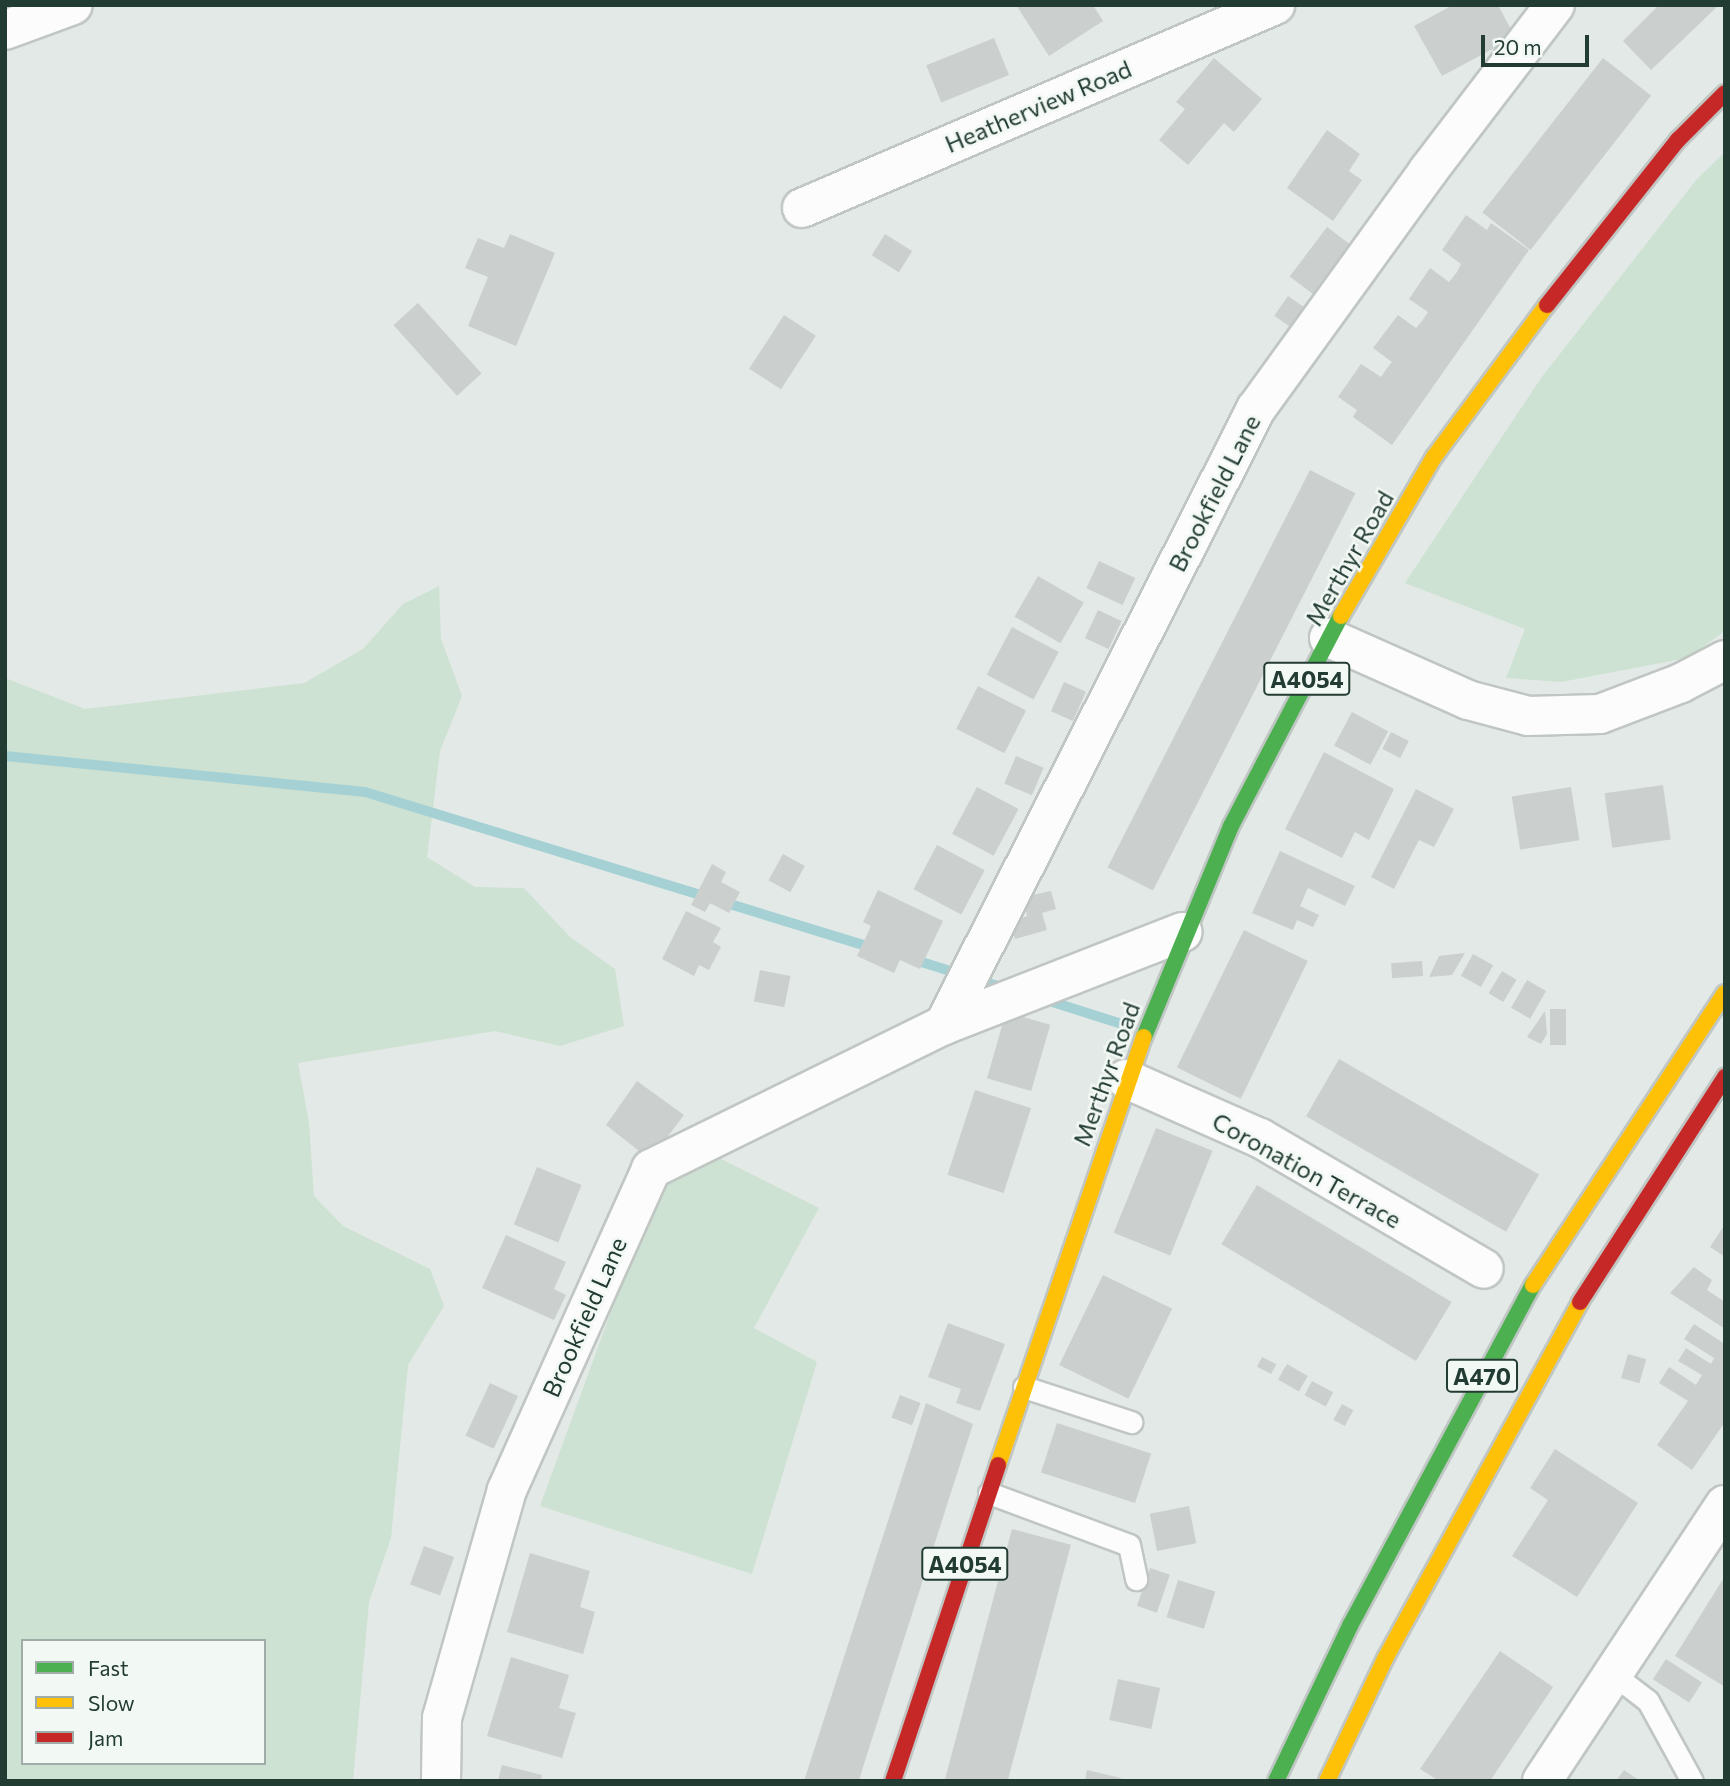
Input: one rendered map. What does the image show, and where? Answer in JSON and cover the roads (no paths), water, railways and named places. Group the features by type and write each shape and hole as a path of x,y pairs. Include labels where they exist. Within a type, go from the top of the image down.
{"main road":[{"name":"Merthyr Road","path":"1024,1387 1126,1079 1184,932 1231,826 1329,638 1434,457 1499,369 1678,140 1725,93"},
{"name":"A470","path":"1276,1781 1351,1624 1518,1308 1725,993"},
{"name":"A470","path":"1327,1781 1386,1657 1564,1326 1725,1077"},
{"name":"A4054","path":"893,1781 1024,1387"}],"street":[{"path":"5,30 73,5"},
{"name":"Heatherview Road","path":"802,208 1275,5"},
{"name":"Brookfield Lane","path":"944,1025 1256,409 1428,171 1555,5"},
{"path":"1329,638 1468,700 1528,716 1600,714 1681,683 1725,660"},
{"name":"Brookfield Lane","path":"441,1781 442,1717 507,1490 650,1170 944,1025 1184,932"},
{"name":"Coronation Terrace","path":"1126,1079 1260,1138 1484,1269"},
{"path":"1542,1781 1725,1505"}],"lane":[{"path":"1024,1387 1131,1422"},
{"path":"989,1493 1129,1545 1136,1579"},
{"path":"1613,1674 1648,1701 1692,1781"}],"waterway":[{"path":"5,756 365,792 873,948"},
{"path":"912,959 1007,989"},
{"path":"1043,999 1125,1025"}]}
